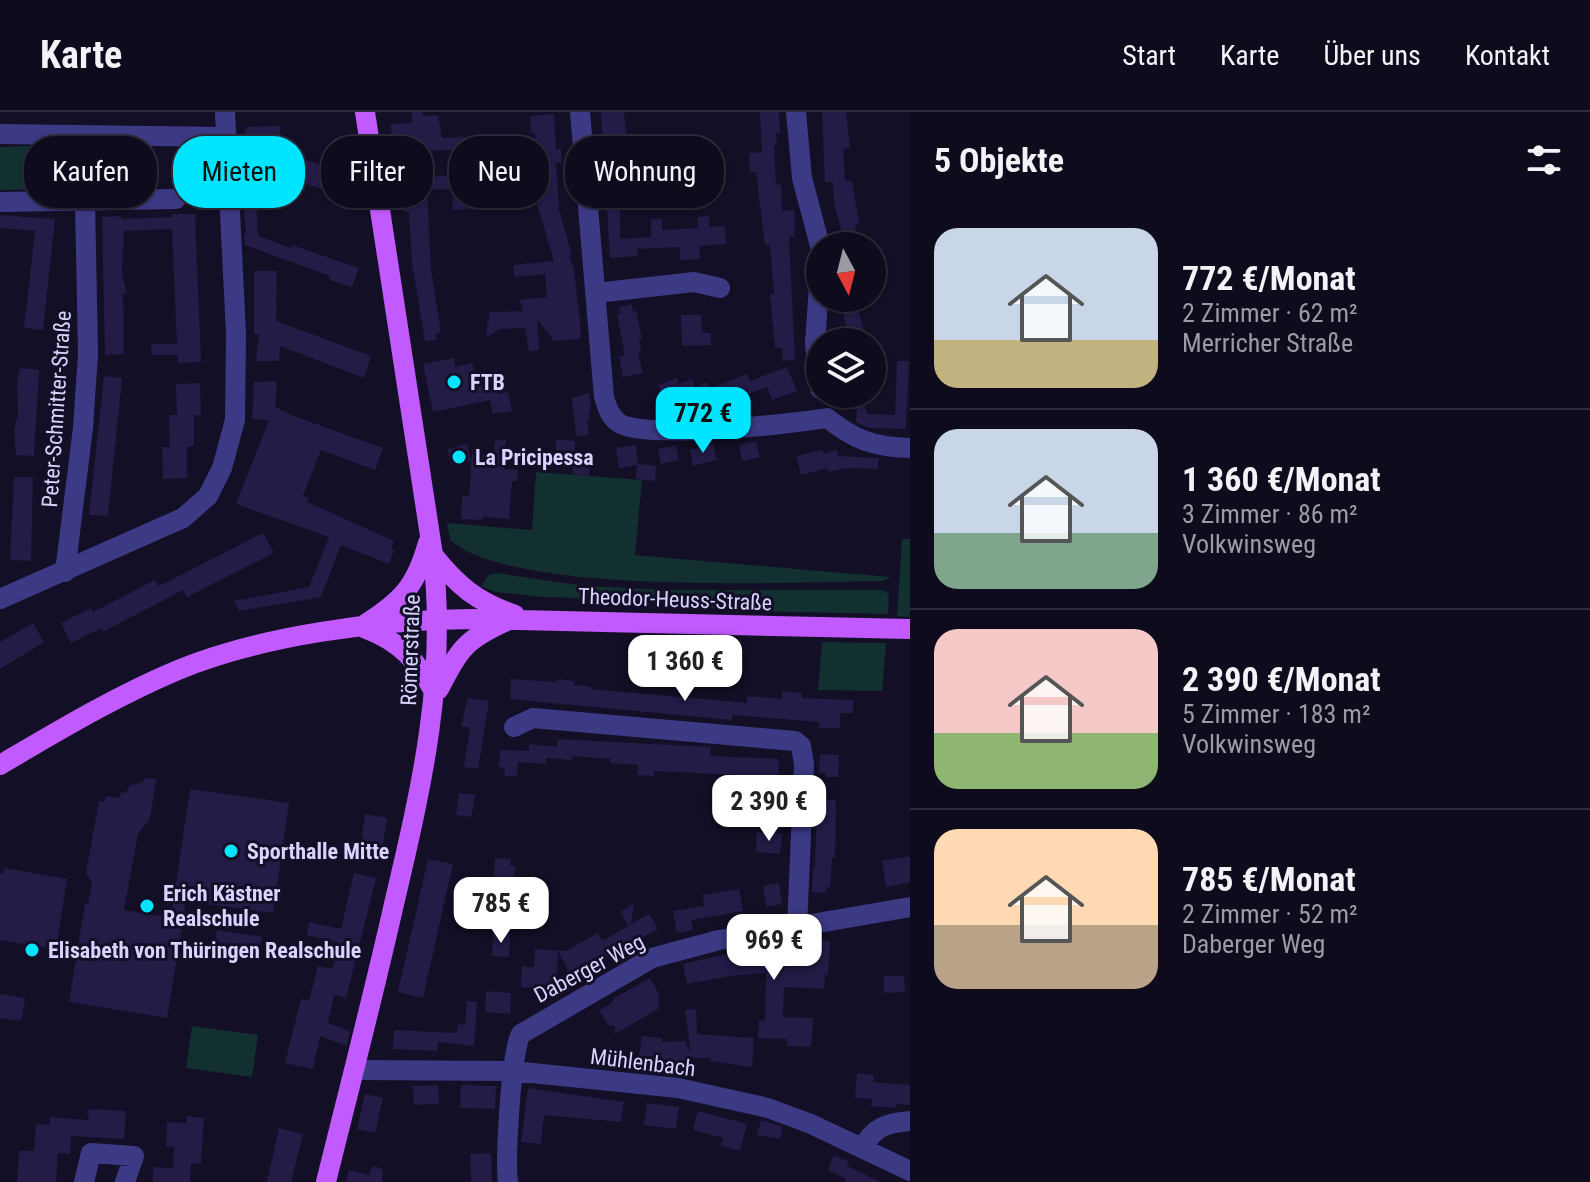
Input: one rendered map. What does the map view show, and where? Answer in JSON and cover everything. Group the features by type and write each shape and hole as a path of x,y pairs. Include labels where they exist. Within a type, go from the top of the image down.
{"main road":[{"name":"Römerstraße","path":"326,1182 424,778 434,696 438,620 431,545 365,112"},
{"path":"431,545 452,578 470,594 518,619"},
{"path":"361,627 393,606 407,592 431,545"},
{"path":"434,696 462,648 478,635 518,619"},
{"name":"Theodor-Heuss-Straße","path":"0,765 114,700 181,669 258,646 361,627 438,620 518,619 910,629"},
{"path":"361,627 403,648 420,667 434,696"}],"street":[{"path":"225,112 225,136"},
{"path":"580,112 604,397 610,414 620,425 683,430 786,425 827,418"},
{"path":"796,112 802,178 816,232"},
{"path":"0,134 173,136"},
{"path":"0,202 24,202"},
{"name":"Peter-Schmitter-Straße","path":"65,572 83,428 88,354 85,208"},
{"path":"0,599 183,518 208,496 222,468 235,420 236,333 229,208"},
{"path":"596,293 694,282 720,288"},
{"path":"824,408 827,418 851,437 870,444 910,448"},
{"path":"514,727 533,718 795,741 801,746 804,764 797,928"},
{"name":"Daberger Weg","path":"508,1182 513,1071 516,1042 521,1034 652,958 719,940 910,907"},
{"name":"Mühlenbach","path":"355,1070 513,1071 678,1088 729,1098 797,1118 910,1171"},
{"path":"863,1148 871,1132 887,1124 910,1121"},
{"path":"84,1182 91,1153 134,1156 125,1182"}],"green space":[{"path":"24,146 24,190 0,190 0,147"},
{"path":"536,472 642,480 635,555 890,577 883,581 723,583 591,578 532,570 483,558 450,540 447,523 532,530"},
{"path":"902,539 910,539 910,617 897,616"},
{"path":"497,573 584,586 668,590 882,590 889,594 888,614 748,611 608,599 543,597 495,592 481,586 489,575"},
{"path":"822,642 886,643 882,691 818,690"},
{"path":"192,1026 258,1035 252,1077 186,1068"}],"building":[{"path":"412,112 423,112 423,116 438,115 442,138 449,138 449,150 433,151 433,136 392,136 390,124 412,123"},
{"path":"601,112 624,112 627,136 602,136"},
{"path":"760,112 779,112 780,133 776,133 777,145 774,146 776,185 781,184 782,211 794,210 795,237 789,237 795,360 783,361 782,348 775,348 770,245 765,245 756,172 750,172 749,153 762,152"},
{"path":"822,112 846,112 850,148 843,149 845,181 852,181 859,224 855,225 857,232 842,232 833,182 825,182"},
{"path":"554,114 556,149 561,149 562,163 556,163 559,210 572,255 569,256 574,269 581,332 580,339 554,341 537,319 539,350 529,351 525,328 500,329 487,337 487,322 489,312 523,311 520,300 547,297 545,274 514,277 513,265 554,261 538,208 549,208 549,136 531,133 530,116"},
{"path":"280,126 280,136 245,136 245,127"},
{"path":"305,160 321,164 321,189 305,184"},
{"path":"449,175 449,189 433,190 433,177"},
{"path":"244,208 257,208 258,236 359,268 352,287 245,245"},
{"path":"404,208 428,208 431,270 441,333 436,333 437,340 425,341 412,263 409,212 404,212"},
{"path":"607,208 620,208 620,239 651,237 651,219 662,219 662,230 698,228 698,217 709,216 709,227 725,226 726,244 699,246 700,259 680,260 680,247 637,249 637,256 610,258"},
{"path":"172,214 195,214 201,362 178,363 178,355 152,355 151,344 177,344 172,229 124,231 122,272 127,295 123,293 124,354 105,355 102,217 172,217"},
{"path":"0,215 55,219 43,330 24,328 35,231 0,228"},
{"path":"254,271 277,271 276,321 371,356 364,378 280,346 279,361 256,361 259,334 254,334"},
{"path":"632,304 642,338 639,339 641,352 638,353 643,373 623,377 619,357 625,355 617,315 620,314 619,307"},
{"path":"843,312 859,312 863,328 839,328 846,326"},
{"path":"681,315 701,315 702,333 711,333 711,345 682,346"},
{"path":"454,358 455,367 472,363 477,380 495,376 499,394 508,392 512,411 493,414 490,400 433,412 423,364"},
{"path":"897,361 909,361 906,429 868,428 856,422 857,408 866,408 867,414 895,415"},
{"path":"787,367 797,391 772,400 767,387 716,406 711,393 674,407 670,396 664,399 658,385 677,378 679,384 692,379 695,387 707,382 710,388 747,374 750,381"},
{"path":"20,368 39,370 34,456 16,455 14,431"},
{"path":"104,376 122,378 108,516 89,515"},
{"path":"277,381 275,407 383,448 375,470 321,450 303,496 309,498 307,502 394,541 391,549 394,550 389,564 341,545 321,597 239,611 234,601 309,587 329,537 236,504 269,420 252,419 254,382"},
{"path":"200,383 201,415 194,415 194,446 187,447 187,478 163,479 162,447 170,447 169,415 177,415 176,384"},
{"path":"589,393 589,435 576,436 572,398"},
{"path":"556,439 575,441 574,459 590,460 589,476 573,474 573,468 543,465 544,451 556,452"},
{"path":"495,440 506,440 504,469 518,470 517,481 512,481 509,519 461,519 462,496 469,496 472,453 494,455"},
{"path":"756,441 760,457 742,461 739,445"},
{"name":"La Pricipessa","path":"467,444 471,461 451,465 447,449"},
{"path":"713,444 717,460 693,466 690,450"},
{"path":"636,445 638,464 656,466 655,481 636,479 637,465 619,468 616,448"},
{"path":"676,445 679,460 661,464 658,449"},
{"path":"822,450 824,454 837,450 838,456 878,458 878,469 846,468 828,472 827,468 801,475 796,456"},
{"path":"14,477 33,477 31,561 10,560"},
{"path":"263,533 274,553 187,597 183,590 103,632 101,628 71,643 61,623 91,608 93,612 155,580 159,586"},
{"path":"33,623 44,642 0,669 0,642"},
{"path":"511,679 557,682 557,679 574,681 574,685 590,686 590,689 747,703 747,696 782,699 782,691 802,693 802,698 853,700 853,713 840,713 840,728 819,728 819,722 732,715 732,720 510,699"},
{"path":"468,698 489,701 478,769 464,767 470,728 461,726"},
{"path":"557,739 711,747 710,756 779,759 778,792 760,792 760,776 654,771 654,776 637,775 638,765 572,756 572,760 546,758 546,764 518,762 517,776 504,776 505,768 499,767 500,750 529,751 529,744 557,747"},
{"path":"820,754 839,755 838,777 826,777 826,773 819,773"},
{"path":"146,778 156,779 150,820 138,833 124,910 171,918 190,789 289,803 273,913 186,901 167,1018 69,1002 85,904 88,904 92,883 86,873 99,801 104,802 106,796 120,798 121,792 126,793 130,785 141,783"},
{"path":"459,793 475,795 471,817 456,815"},
{"path":"817,800 836,800 835,858 832,858 830,887 827,887 826,893 812,892"},
{"path":"365,814 387,818 382,852 360,849"},
{"path":"757,832 782,834 780,854 756,852"},
{"path":"910,856 910,882 886,887 882,861"},
{"path":"495,858 511,859 510,866 515,866 514,884 493,883"},
{"path":"428,859 453,864 423,998 398,992"},
{"path":"4,868 67,879 56,949 0,940 0,873 3,874"},
{"path":"354,873 376,878 346,998 334,995 328,1023 350,1031 347,1046 320,1036 313,1069 285,1063 301,999 309,1001 318,966 333,969 338,942 307,935 309,922 341,929"},
{"path":"779,883 782,904 766,907 763,886"},
{"path":"739,889 743,911 691,920 693,930 677,933 673,911 704,906 703,895"},
{"path":"634,903 631,924 649,914 658,929 572,977 558,951 556,990 521,987 522,966 534,967 535,949 566,951 598,933 602,941 628,926 620,912"},
{"path":"217,930 262,937 259,949 215,942"},
{"path":"493,934 510,934 509,957 492,956"},
{"path":"811,940 830,941 824,989 784,987 783,1017 813,1018 811,1047 787,1046 787,1039 758,1038 759,1020 765,1021 766,973 687,984 683,964 770,949 770,945 811,943"},
{"path":"884,976 904,976 905,992 884,993"},
{"path":"650,978 659,994 658,1009 615,1034 615,1026 608,1025 599,1010"},
{"path":"486,991 511,993 510,1014 485,1012"},
{"path":"0,994 25,998 21,1021 0,1018"},
{"path":"467,1001 477,1002 474,1046 438,1042 437,1051 393,1049 394,1030 457,1033 458,1024 465,1025"},
{"path":"696,1009 697,1034 754,1038 752,1067 710,1061 711,1058 685,1058 686,1068 638,1062 642,1036 662,1038 662,1042 685,1041 691,1054 685,1010"},
{"path":"857,1073 874,1075 873,1082 910,1085 910,1105 896,1104 895,1108 871,1106 872,1099 855,1098"},
{"path":"438,1085 439,1104 414,1105 413,1086"},
{"path":"461,1085 496,1086 495,1109 460,1108"},
{"path":"528,1088 624,1102 621,1122 544,1115 541,1144 521,1142"},
{"path":"365,1094 383,1098 375,1133 357,1129"},
{"path":"647,1103 679,1107 676,1129 644,1125"},
{"path":"89,1109 126,1111 124,1139 71,1136 70,1154 58,1153 56,1182 17,1182 19,1151 34,1151 36,1124 50,1125 50,1117 88,1120"},
{"path":"698,1111 747,1124 740,1151 721,1146 723,1138 693,1130"},
{"path":"187,1116 204,1118 201,1164 191,1163 190,1182 153,1182 153,1167 173,1168 174,1147 166,1146 167,1122 187,1123"},
{"path":"761,1120 783,1127 780,1139 757,1135"},
{"path":"279,1128 303,1134 291,1182 267,1182"},
{"path":"491,1153 492,1182 471,1182 470,1154"},
{"path":"834,1155 849,1162 847,1166 881,1182 845,1182 846,1179 828,1170"},
{"path":"372,1166 383,1169 382,1182 346,1182 349,1170 369,1175"}],"place":[{"name":"FTB","path":"454,382"},
{"name":"La Pricipessa","path":"459,457"},
{"name":"Sporthalle Mitte","path":"231,851"},
{"name":"Erich Kästner Realschule","path":"147,906"},
{"name":"Elisabeth von Thüringen Realschule","path":"32,950"}]}
